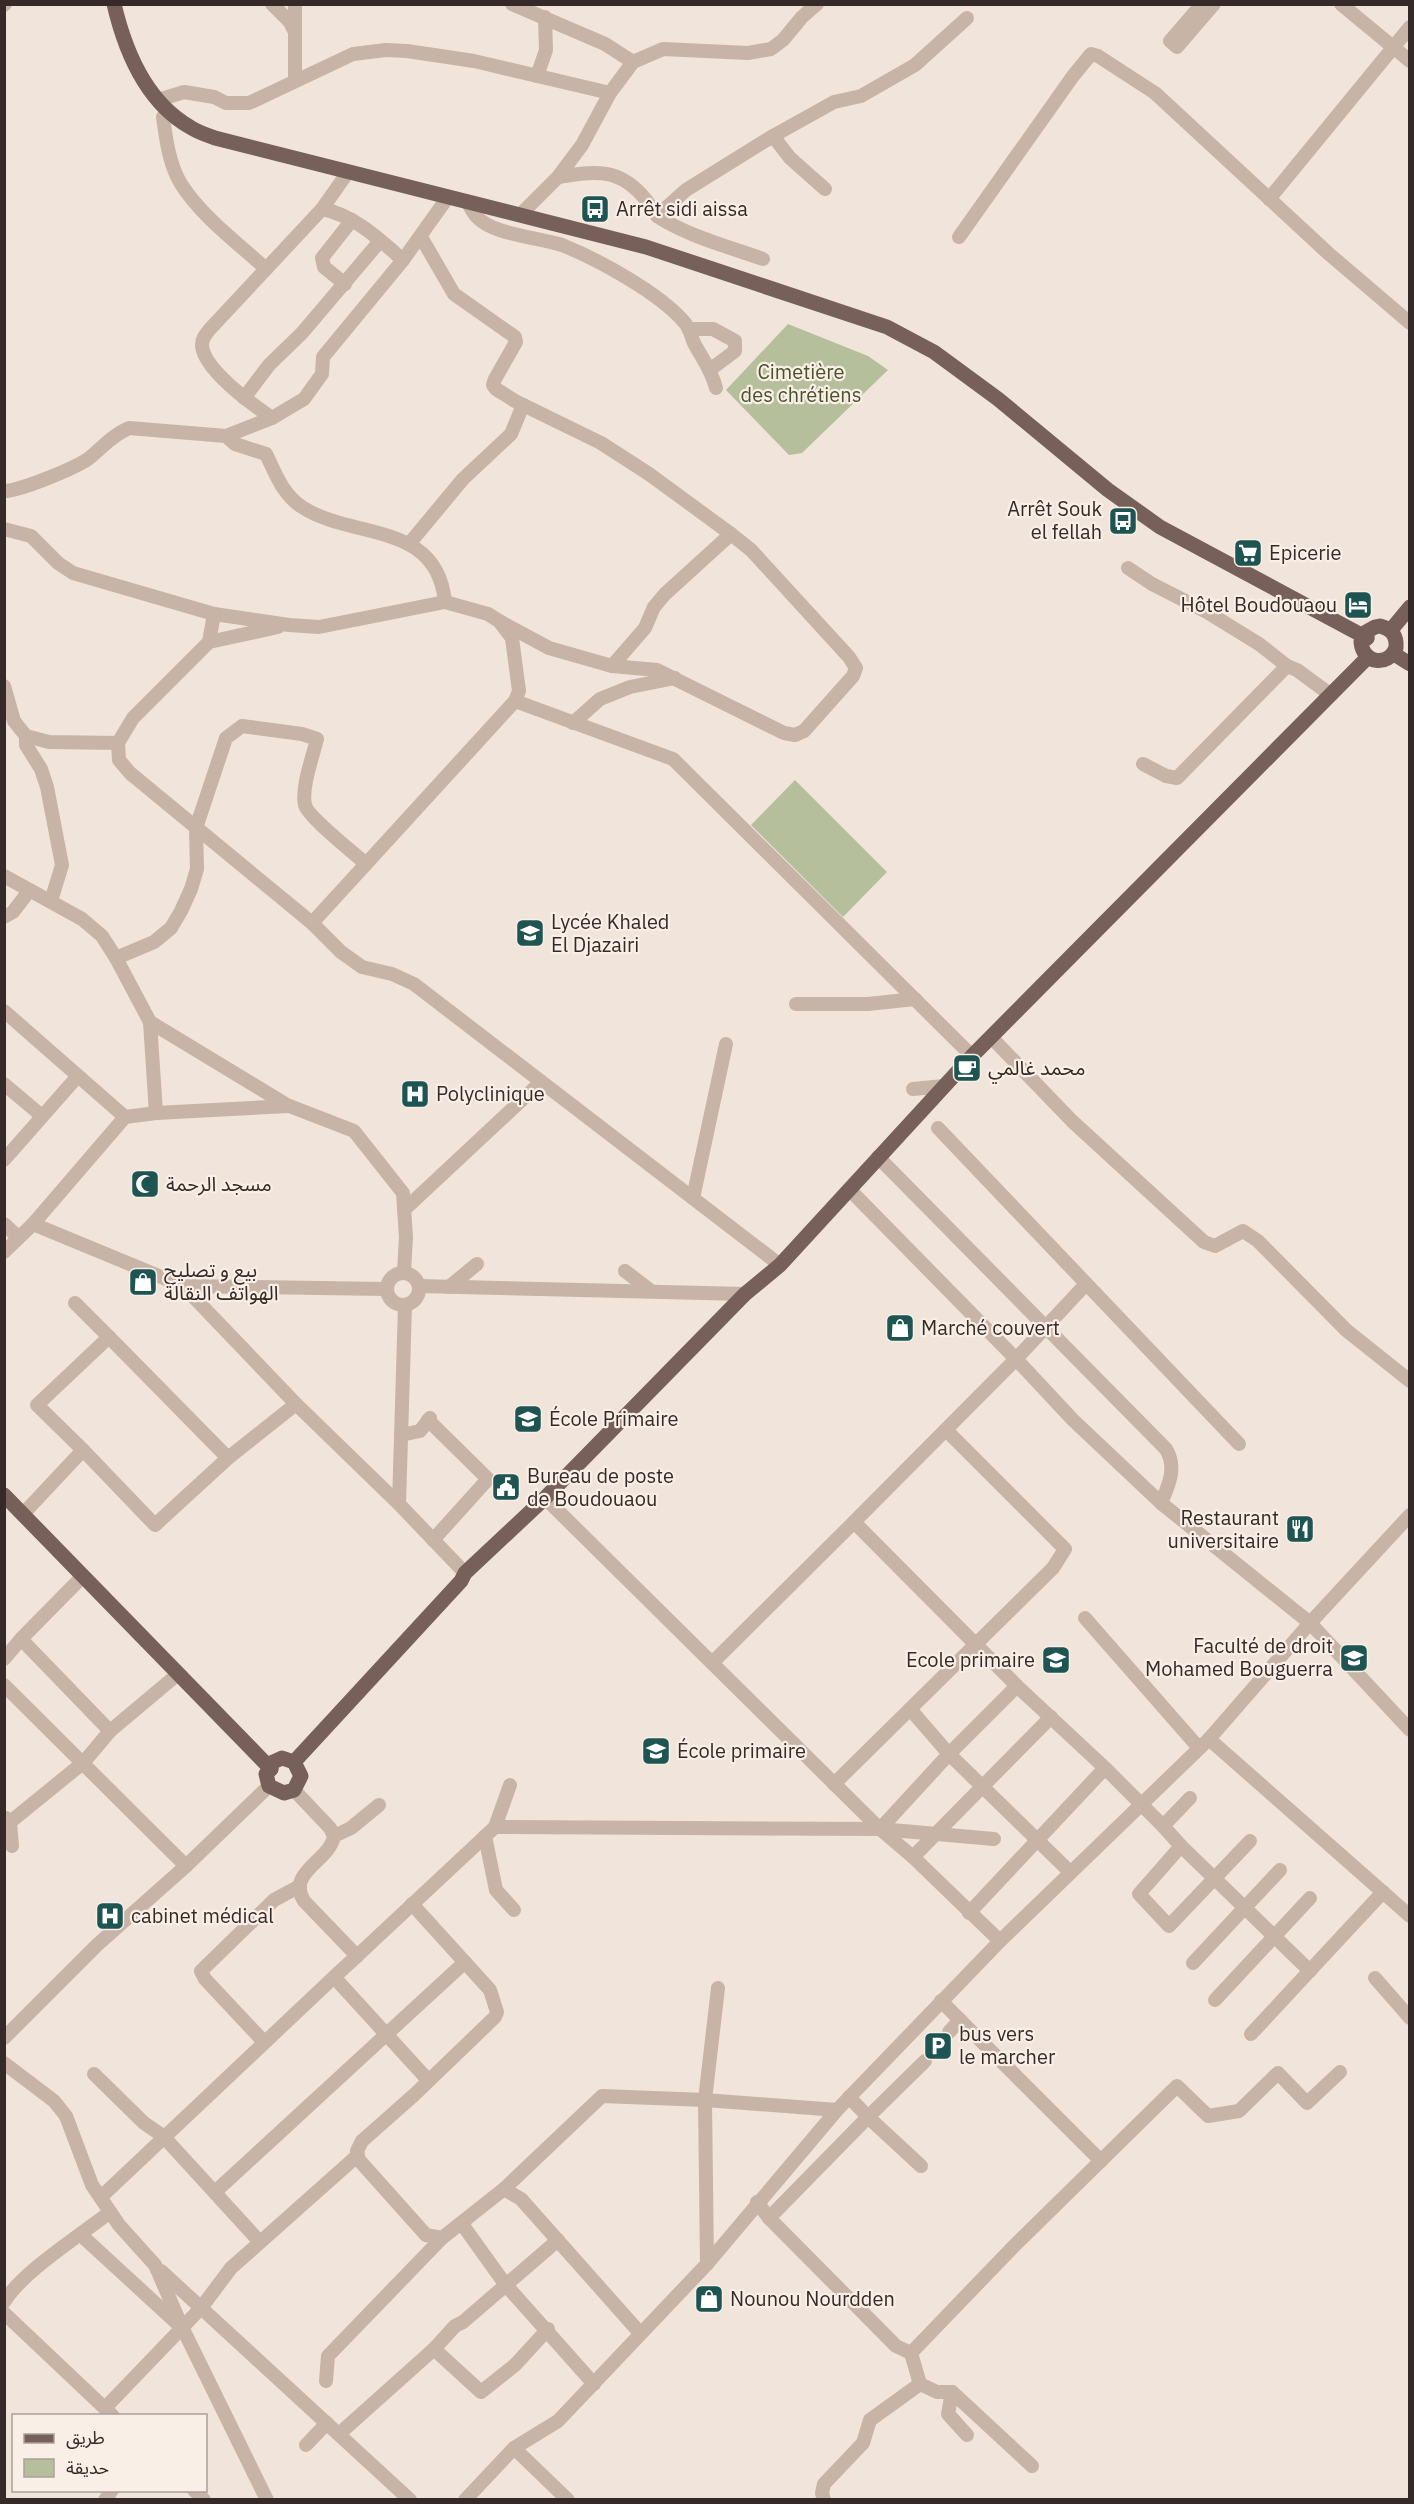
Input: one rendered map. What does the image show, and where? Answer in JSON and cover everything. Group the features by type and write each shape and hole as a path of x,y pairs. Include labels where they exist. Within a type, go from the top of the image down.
{"main road":[{"path":"114,4 126,48 141,78 163,105 189,127 215,138 646,247 887,327 934,352 971,379 1108,490 1160,528 1367,638"},
{"path":"1390,630 1410,607"},
{"path":"1375,627 1390,630 1397,641 1394,654 1379,662 1368,657 1362,648 1362,642 1367,638 1366,632 1375,627"},
{"path":"1394,654 1410,664"},
{"path":"294,1762 461,1581 465,1573 545,1498 745,1293 780,1265 972,1056 1368,657"},
{"path":"4,1495 271,1769"},
{"path":"282,1758 294,1762 301,1776 294,1790 278,1792 269,1786 266,1774 271,1769 271,1763 282,1758"}],"street":[{"path":"272,4 290,22 294,31"},
{"path":"295,4 296,80"},
{"path":"512,4 605,44 633,62"},
{"path":"520,214 558,177 582,145 610,93 633,62 663,48 748,53 771,50 783,40 802,16 817,4"},
{"path":"1202,4 1170,40 1177,47 1214,4"},
{"path":"1341,4 1358,10 1393,47 1410,61"},
{"path":"537,76 546,50 545,17"},
{"path":"657,216 686,190 773,136 834,102 861,96 915,64 967,18"},
{"path":"1269,199 1410,27"},
{"path":"266,269 200,208 180,183 169,155 163,105 184,92 213,97 226,103 249,103 352,54 407,51 474,61 610,93"},
{"path":"959,237 1091,54 1098,56 1155,93 1269,199 1410,323"},
{"path":"773,136 790,158 825,189"},
{"path":"272,418 227,383 207,359 202,341 210,329 322,209 348,172"},
{"path":"558,177 600,172 612,174 633,186 657,216 686,231 763,259"},
{"path":"4,491 75,467 117,433 129,428 226,436 272,418 296,405 311,392 322,374 323,357 421,237 448,197"},
{"path":"467,201 476,216 488,225 563,246 620,274 672,310 689,329 698,350 711,369 716,388"},
{"path":"322,209 342,213 403,260"},
{"path":"345,284 324,267 322,258 352,220"},
{"path":"4,529 31,536 58,563 73,573 214,614 319,627 445,602 488,614 549,648 612,666 657,670 784,734 795,735 804,731 853,676 856,668 849,657 751,550 731,534 649,474 601,443 523,405 496,389 493,385 517,342 515,337 454,294 421,237"},
{"path":"244,398 269,365 345,284 380,241"},
{"path":"689,329 713,328 735,340 735,351 711,369"},
{"path":"409,544 463,479 511,434 523,405"},
{"path":"226,436 235,444 266,454 280,485 302,507 409,544 434,565 443,584 445,602"},
{"path":"612,666 645,628 654,607 665,594 731,534"},
{"path":"1128,568 1259,644 1331,695"},
{"path":"209,642 214,614"},
{"path":"500,621 512,638 520,700"},
{"path":"289,625 209,642 133,718 118,743 119,760 130,773 312,923 341,952 362,966 392,974 414,984 780,1265"},
{"path":"1143,764 1166,776 1177,778 1287,666"},
{"path":"573,723 600,699 630,687 675,678"},
{"path":"4,686 14,721 26,736 49,742 118,743"},
{"path":"520,700 573,723 673,759 972,1056"},
{"path":"312,923 520,700"},
{"path":"116,958 154,942 171,928 191,889 196,868 196,828 226,738 242,726 302,734 317,739 305,792 305,806 312,816 366,864"},
{"path":"26,736 26,745 41,769 47,787 62,865 51,901"},
{"path":"4,876 51,901 92,927 116,958 150,1022 156,1113"},
{"path":"4,917 13,912 29,891"},
{"path":"796,1004 868,1004 915,999"},
{"path":"4,1011 124,1117"},
{"path":"150,1022 291,1106 354,1131 403,1193 406,1237 404,1272"},
{"path":"991,1037 1072,1121 1204,1242 1215,1246 1242,1231 1258,1241 1347,1330 1410,1381"},
{"path":"693,1198 726,1044"},
{"path":"6,1154 77,1077"},
{"path":"404,1210 542,1082"},
{"path":"4,1084 42,1116"},
{"path":"913,1089 944,1086"},
{"path":"4,1252 33,1224 124,1117 156,1113 291,1106"},
{"path":"938,1128 1239,1444"},
{"path":"878,1157 1166,1449 1172,1459 1171,1473 1161,1503"},
{"path":"849,1189 1074,1420 1161,1503 1310,1623 1410,1730"},
{"path":"4,1224 18,1237"},
{"path":"33,1224 183,1286 386,1289"},
{"path":"450,1287 477,1264"},
{"path":"625,1271 651,1292"},
{"path":"404,1272 414,1277 419,1286 417,1296 405,1305 394,1303 386,1289 394,1275 404,1272"},
{"path":"712,1663 946,1430 1086,1284"},
{"path":"183,1286 296,1404 399,1504 465,1573"},
{"path":"419,1286 745,1293"},
{"path":"75,1303 228,1458"},
{"path":"399,1504 405,1305"},
{"path":"109,1337 38,1405 155,1525 228,1458 296,1404"},
{"path":"401,1435 420,1431 429,1419 488,1479 433,1540"},
{"path":"834,1784 1053,1568 1065,1549 946,1430"},
{"path":"24,1513 83,1450"},
{"path":"545,1498 880,1829 913,1857 1000,1941"},
{"path":"465,2499 514,2448 558,2421 594,2384 707,2264 748,2217 757,2202 849,2097 1000,1941 1204,1743 1410,1515"},
{"path":"854,1522 1017,1686 1105,1768 1214,1879 1310,1971"},
{"path":"4,1659 82,1577"},
{"path":"1085,1618 1204,1743 1410,1916"},
{"path":"21,1639 110,1731"},
{"path":"12,1846 6,1821 84,1762 110,1731 178,1674"},
{"path":"4,1686 84,1762 186,1866"},
{"path":"880,1829 949,1754 1017,1686"},
{"path":"910,1709 949,1754 1070,1872"},
{"path":"913,1857 1051,1717"},
{"path":"969,1913 1105,1768"},
{"path":"100,2198 163,2136 490,1832 510,1785"},
{"path":"4,2038 97,1945 186,1866 269,1786"},
{"path":"294,1790 330,1828 334,1836"},
{"path":"1163,1826 1190,1798"},
{"path":"357,1956 304,1901 300,1895 300,1886 306,1871 329,1848 334,1836 351,1828 378,1805"},
{"path":"490,1832 880,1829 994,1839"},
{"path":"490,1832 496,1890 514,1910"},
{"path":"1181,1846 1139,1894 1169,1926 1250,1841"},
{"path":"1193,1963 1280,1870"},
{"path":"264,2042 205,1979 201,1971 274,1900 300,1886"},
{"path":"1251,2034 1383,1892"},
{"path":"1215,2000 1310,1898"},
{"path":"4,2313 109,2412 201,2308 231,2268 357,2156 358,2146 362,2140 495,2017 497,2012 490,1989 412,1904"},
{"path":"215,2192 465,1962"},
{"path":"334,1977 428,2080"},
{"path":"1375,1978 1410,2018"},
{"path":"707,2264 705,2100 718,1988"},
{"path":"941,2001 1101,2161"},
{"path":"949,2032 960,2020"},
{"path":"769,2218 925,2061"},
{"path":"4,2063 54,2101 66,2116 92,2185 110,2212 155,2265 410,2499"},
{"path":"911,2353 1013,2247 1177,2086 1208,2116 1239,2111 1278,2073 1307,2103 1340,2072"},
{"path":"94,2074 144,2123 163,2136 259,2241"},
{"path":"326,2381 328,2356 442,2238 504,2188 602,2096 705,2100 837,2110"},
{"path":"849,2097 868,2118 921,2166"},
{"path":"357,2156 426,2235 442,2238"},
{"path":"504,2188 521,2199 640,2333"},
{"path":"757,2202 769,2218 896,2346 911,2353 920,2384 937,2392 952,2392 1032,2466"},
{"path":"4,2302 43,2263 110,2212"},
{"path":"462,2224 505,2283 548,2329 594,2384"},
{"path":"81,2235 182,2328"},
{"path":"339,2434 434,2349 455,2326 463,2322 505,2283 558,2240"},
{"path":"155,2265 182,2328 267,2499"},
{"path":"434,2349 481,2392 515,2364 548,2329"},
{"path":"824,2499 822,2493 824,2484 863,2443 870,2420 920,2384"},
{"path":"952,2392 948,2414 967,2435"},
{"path":"306,2445 327,2423"},
{"path":"514,2448 568,2499"}],"green space":[{"name":"Cimetière des chrétiens","path":"788,324 868,356 888,370 802,453 789,455 726,390"},
{"path":"795,780 887,872 843,917 751,825"}],"place":[{"name":"Arrêt sidi aissa","path":"595,209"},
{"name":"Arrêt Souk el fellah","path":"1123,521"},
{"name":"Epicerie","path":"1248,553"},
{"name":"Hôtel Boudouaou","path":"1358,605"},
{"name":"Lycée Khaled El Djazairi","path":"530,933"},
{"name":"محمد غالمي","path":"967,1068"},
{"name":"Polyclinique","path":"415,1094"},
{"name":"مسجد الرحمة","path":"145,1184"},
{"name":"بيع و تصليح الهواتف النقالة","path":"143,1282"},
{"name":"Marché couvert","path":"900,1328"},
{"name":"École Primaire","path":"528,1419"},
{"name":"Bureau de poste de Boudouaou","path":"506,1487"},
{"name":"Restaurant universitaire","path":"1300,1529"},
{"name":"Faculté de droit Mohamed Bouguerra","path":"1354,1658"},
{"name":"Ecole primaire","path":"1056,1660"},
{"name":"École primaire","path":"656,1751"},
{"name":"cabinet médical","path":"110,1916"},
{"name":"bus vers le marcher","path":"938,2046"},
{"name":"Nounou Nourdden","path":"709,2299"}]}
